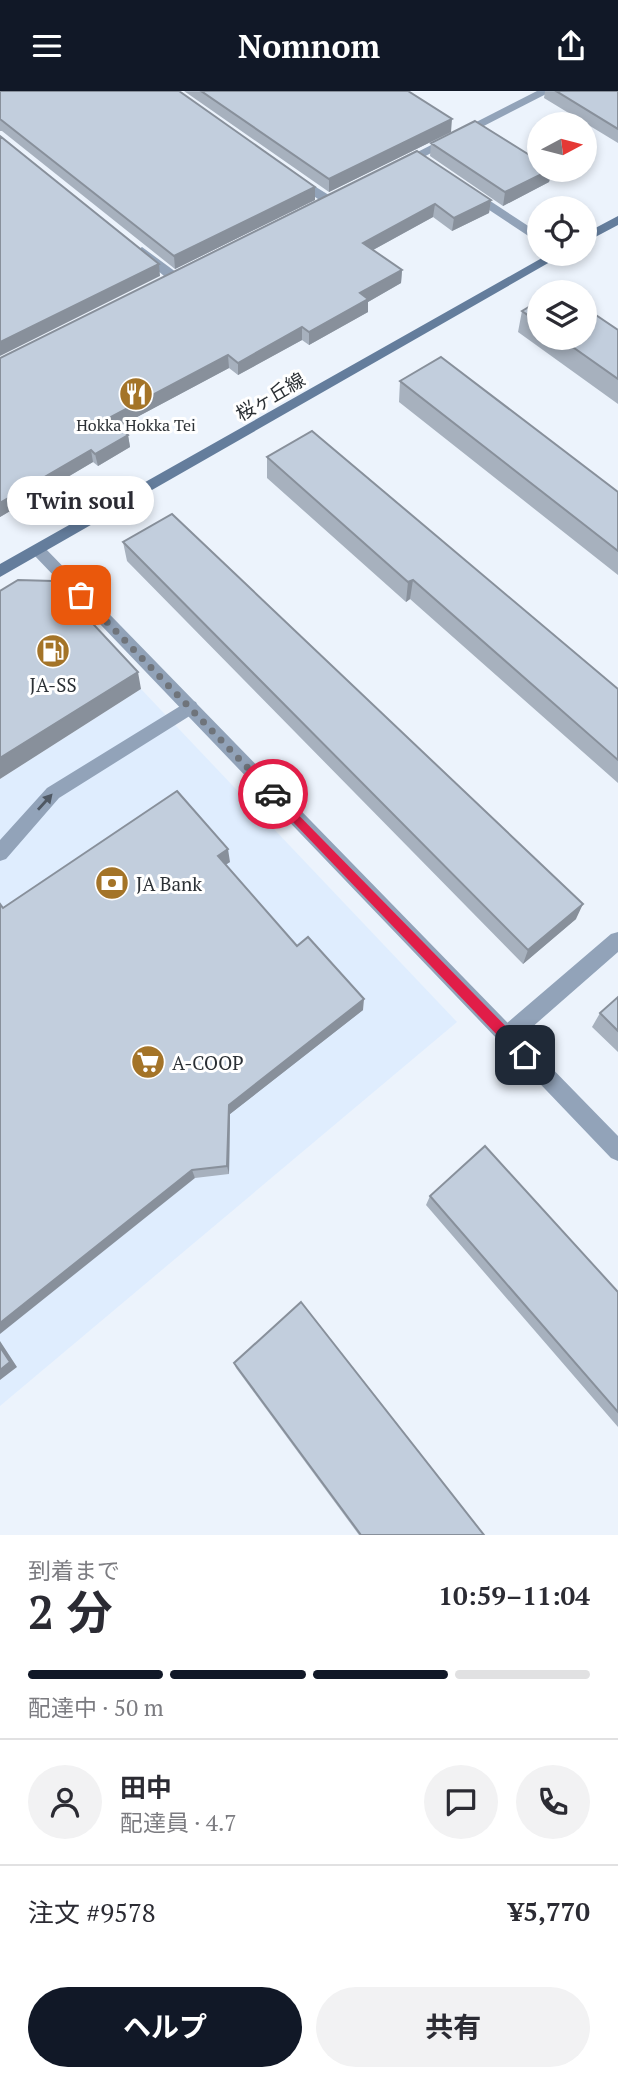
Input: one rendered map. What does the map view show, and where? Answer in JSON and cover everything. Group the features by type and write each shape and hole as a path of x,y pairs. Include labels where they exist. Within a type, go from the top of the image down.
{"street":[{"path":"384,173 459,129 546,91"},
{"path":"417,156 429,163"},
{"path":"283,169 328,201"},
{"path":"463,187 527,231"},
{"path":"597,232 618,220"},
{"path":"134,244 175,278"},
{"name":"桜ヶ丘線","path":"3,564 38,550 537,266"},
{"path":"38,550 618,1151"},
{"path":"0,853 53,793 190,707"},
{"path":"507,1036 618,940"}],"shaded area":[{"path":"141,689 457,1022 0,1406 0,779"}],"building":[{"path":"0,91 179,91 315,187 174,256 0,119"},
{"path":"201,91 408,91 452,119 329,179"},
{"path":"556,91 618,91 618,129 597,116 597,112 590,112"},
{"path":"475,121 527,154 527,181 505,192 431,143"},
{"path":"0,136 159,264 0,342"},
{"path":"417,151 491,200 454,218 435,204 363,243 402,270 360,293 368,299 309,332 302,327 238,363 228,355 109,418 128,435 95,454 91,450 0,503 0,358"},
{"path":"597,316 618,330 618,379 577,350 597,350"},
{"path":"441,357 618,492 618,551 400,381"},
{"path":"312,431 618,689 618,760 413,580 408,582 267,457"},
{"path":"172,514 583,904 528,950 123,542"},
{"name":"JA-SS","path":"18,580 53,581 138,672 0,758 0,591"},
{"name":"A-COOP","path":"177,791 228,849 218,856 297,946 308,937 364,999 229,1105 227,1166 192,1170 0,1323 0,904 3,908"},
{"path":"618,997 618,1031 600,1013"},
{"path":"485,1146 618,1292 618,1412 430,1196"},
{"path":"301,1302 484,1535 361,1535 234,1363"},
{"path":"0,1347 10,1362 0,1370"}],"way so far":[{"path":"81,595 273,794"}],"place":[{"name":"Hokka Hokka Tei","path":"136,394"},
{"name":"Twin soul","path":"81,595"},
{"name":"JA-SS","path":"53,651"},
{"name":"JA Bank","path":"112,883"},
{"name":"A-COOP","path":"148,1062"}],"route":[{"path":"273,794 525,1055"}]}
